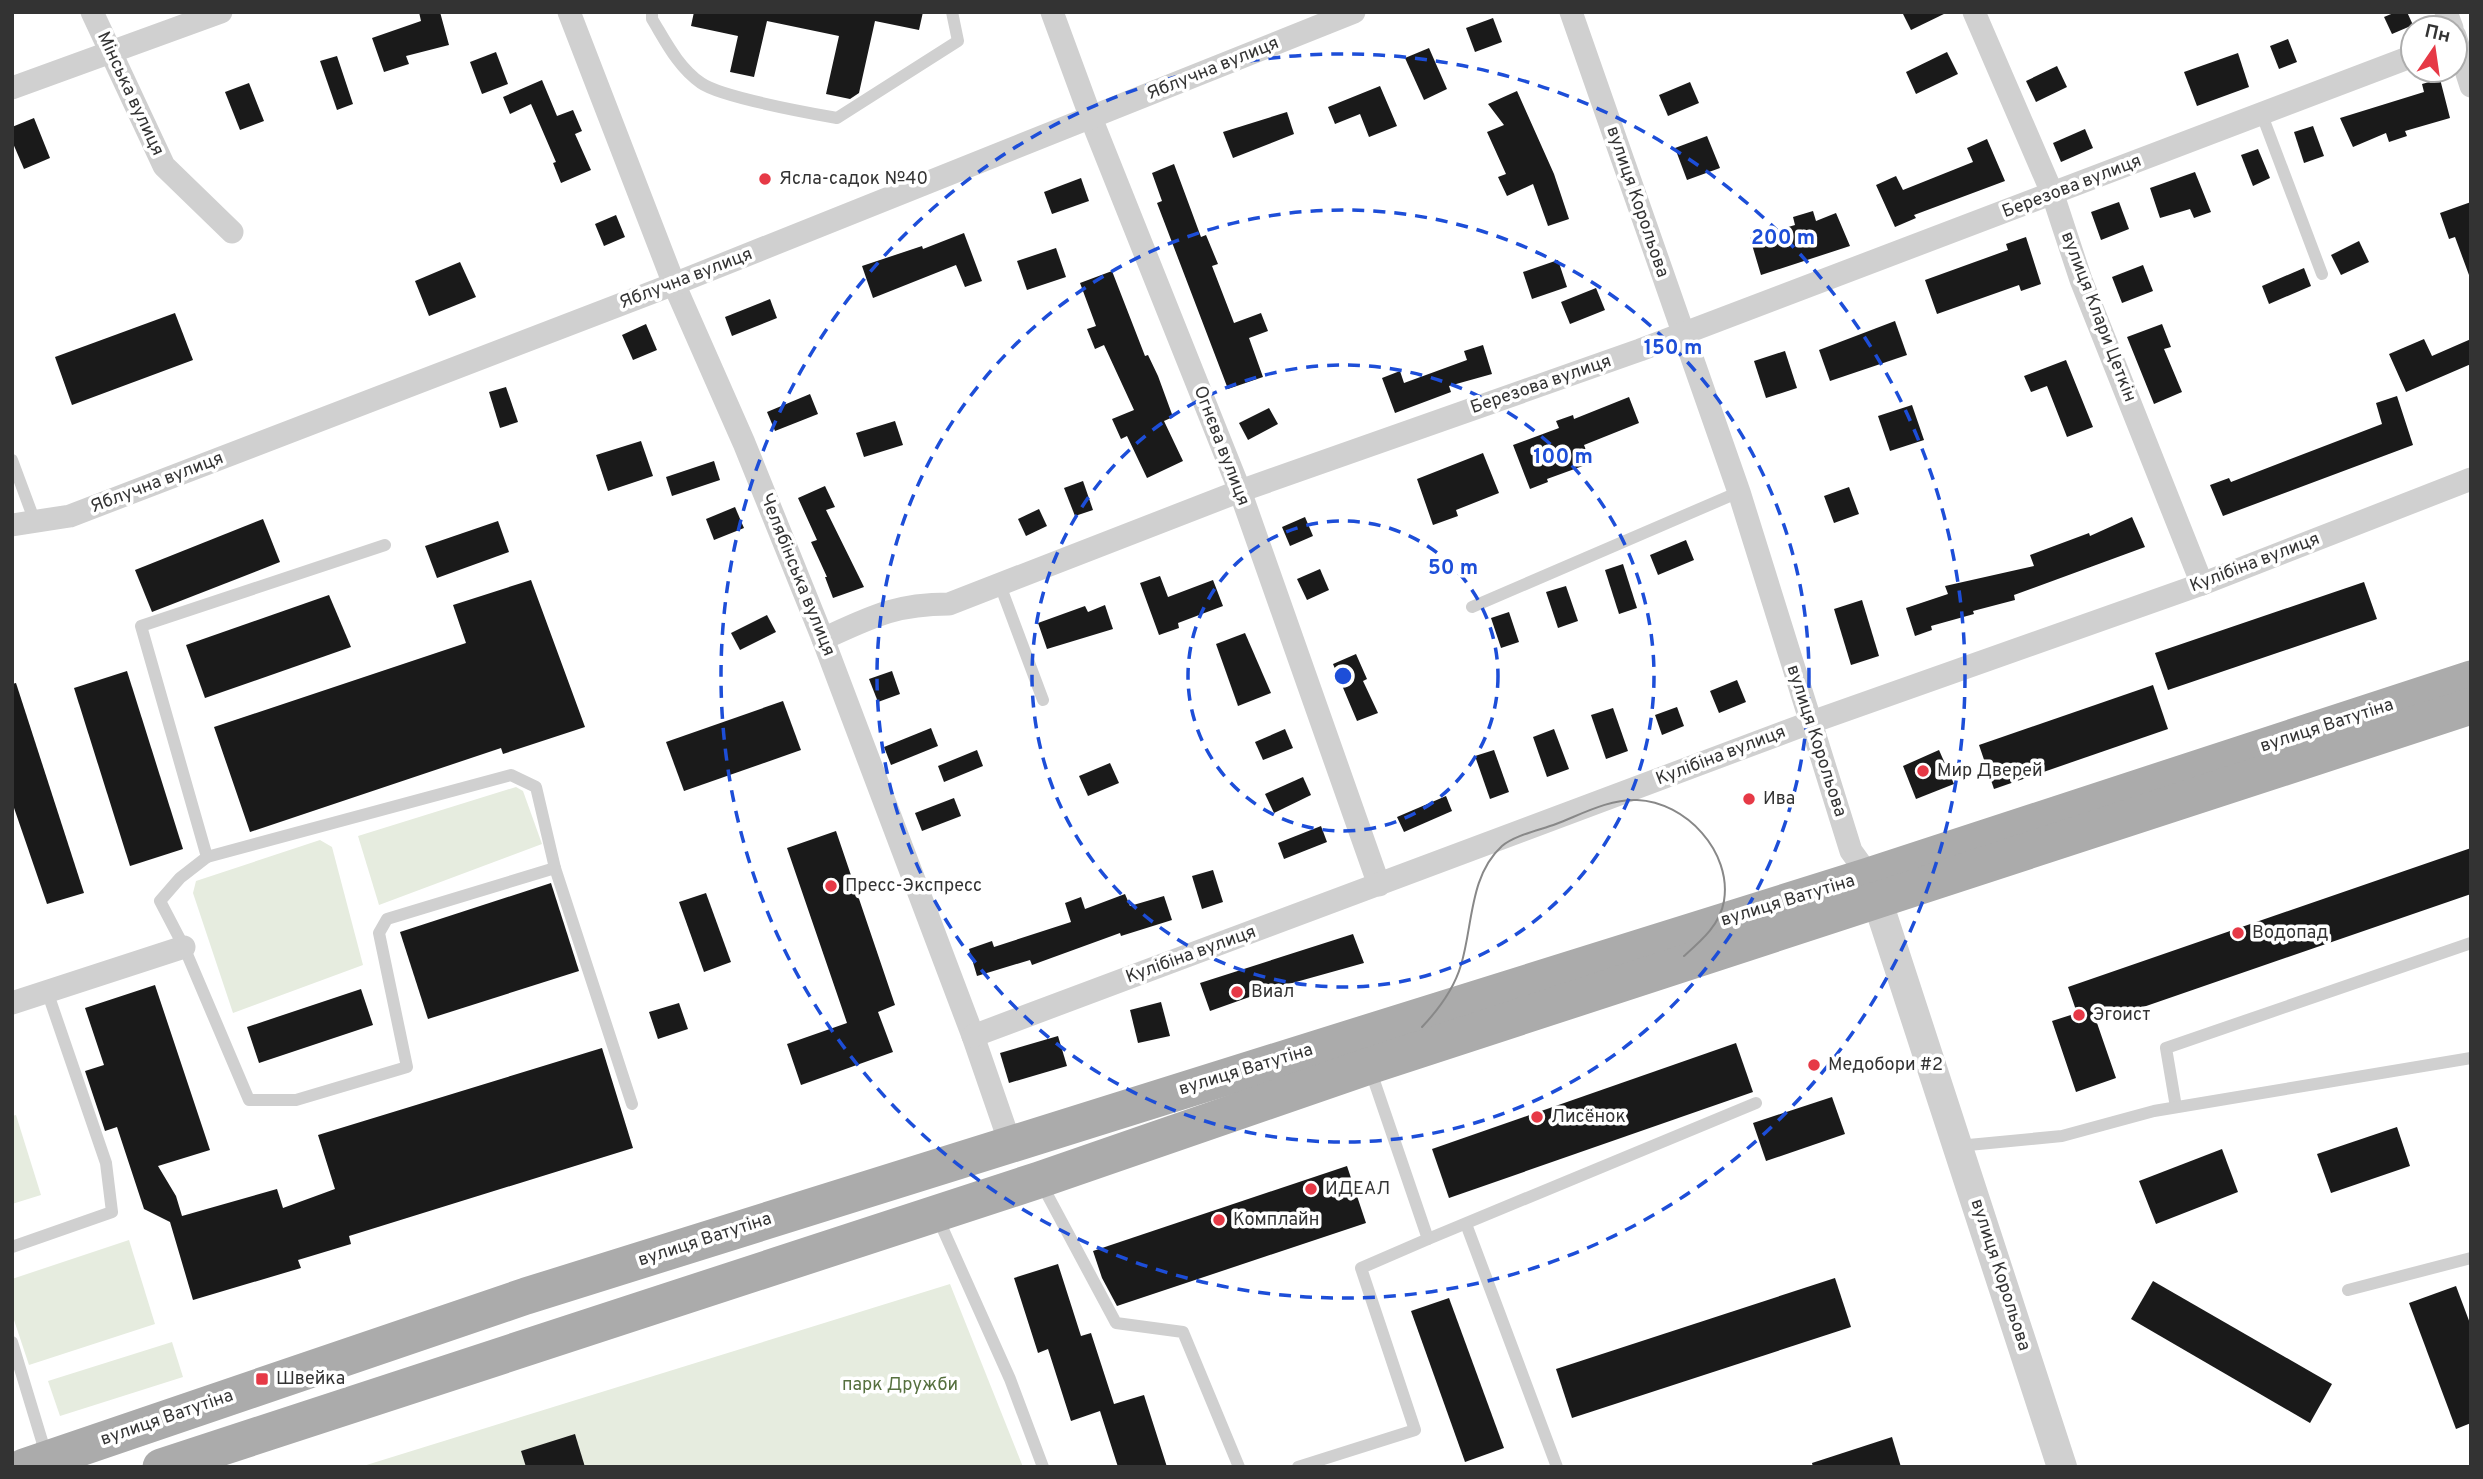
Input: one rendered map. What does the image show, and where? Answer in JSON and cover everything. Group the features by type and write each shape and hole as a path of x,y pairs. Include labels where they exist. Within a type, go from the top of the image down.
{"main road":[{"name":"вулиця Ватутіна","path":"161,1467 1040,1180 2471,679"},
{"name":"вулиця Ватутіна","path":"34,1463 526,1296 1010,1143 1873,889 2471,706"}],"street":[{"name":"Мінська вулиця","path":"93,12 164,166 232,232"},
{"path":"12,88 220,12"},
{"name":"Челябінська вулиця","path":"569,12 674,284 744,443 823,639 973,1036 1010,1143"},
{"name":"Огнєва вулиця","path":"1052,12 1091,118 1240,491 1379,885"},
{"name":"Яблучна вулиця","path":"24,524 71,516 674,284 1354,12"},
{"name":"вулиця Корольова","path":"1571,12 1739,492 1851,851 1873,889 2062,1467"},
{"name":"вулиця Клари Цеткін","path":"1973,12 2053,195 2081,280 2202,584"},
{"name":"Березова вулиця","path":"823,639 873,616 911,604 949,604 1240,491 1683,334 2399,62"},
{"name":"Кулібіна вулиця","path":"973,1036 1809,723 2202,584 2471,479"},
{"path":"12,1003 184,947"}],"lane":[{"path":"652,12 652,19 682,66 703,85 759,102 836,118 958,41 952,12"},
{"path":"2262,115 2322,274"},
{"path":"12,460 24,524"},
{"path":"1472,607 1739,492"},
{"path":"207,858 141,626 385,545"},
{"path":"1000,584 1043,700"},
{"path":"555,868 387,919 379,933 407,1066 296,1100 249,1100 184,947 160,901 180,878 207,858 511,775 536,787 555,868 632,1104"},
{"path":"2176,1107 2166,1048 2471,943"},
{"path":"12,1247 112,1212 106,1163 47,991"},
{"path":"1957,1146 2062,1136 2176,1107 2471,1058"},
{"path":"1369,1066 1428,1239"},
{"path":"1298,1467 1415,1430 1361,1268 1756,1103"},
{"path":"1040,1180 1116,1322 1183,1332 1240,1467"},
{"path":"935,1213 1010,1379 1043,1467"},
{"path":"1466,1224 1557,1467"},
{"path":"2348,1290 2471,1258"},
{"path":"12,1342 42,1441 34,1463"}],"green space":[{"path":"516,787 523,791 542,844 379,905 358,836"},
{"path":"320,840 332,847 363,965 233,1013 193,893 196,881"},
{"path":"16,1115 41,1195 12,1204 12,1116"},
{"path":"129,1240 155,1324 29,1365 12,1314 12,1279"},
{"name":"парк Дружби","path":"950,1284 1023,1467 360,1467"},
{"path":"172,1342 183,1377 60,1416 48,1381"}],"building":[{"path":"419,12 440,12 449,45 406,56 409,64 384,72 372,38 421,21"},
{"path":"694,12 923,12 919,30 875,21 859,93 850,99 826,94 839,36 767,21 754,77 730,72 738,36 691,26"},
{"path":"1902,12 1948,12 1911,30"},
{"path":"2396,12 2408,14 2399,14 2399,31 2392,34 2384,17"},
{"path":"1493,18 1502,42 1475,52 1466,28"},
{"path":"2288,39 2297,62 2279,69 2270,46"},
{"path":"1429,48 1447,89 1424,100 1405,58"},
{"path":"496,52 508,84 482,94 470,62"},
{"path":"1947,52 1958,74 1916,94 1906,72"},
{"path":"2238,53 2249,87 2197,106 2184,72"},
{"path":"337,56 353,104 337,110 320,61"},
{"path":"2057,66 2067,87 2036,102 2026,81"},
{"path":"542,80 557,116 573,110 582,131 575,134 591,170 561,183 553,163 556,162 531,104 510,114 503,97"},
{"path":"1690,82 1699,103 1668,116 1659,95"},
{"path":"249,83 264,121 240,130 225,92"},
{"path":"2422,84 2441,84 2450,118 2405,131 2407,136 2389,142 2386,133 2353,147 2340,118 2424,92"},
{"path":"1380,86 1397,126 1369,137 1360,114 1335,124 1328,107"},
{"path":"1517,91 1554,174 1569,219 1548,226 1533,184 1507,196 1498,177 1506,174 1487,132 1504,125 1488,104"},
{"path":"1287,112 1294,134 1233,158 1223,132"},
{"path":"34,118 50,158 24,169 12,141 12,127"},
{"path":"2313,126 2324,156 2304,163 2294,132"},
{"path":"2085,129 2093,148 2061,162 2053,143"},
{"path":"1707,136 1720,168 1687,180 1675,148"},
{"path":"1987,139 2005,181 1914,215 1916,218 1895,227 1876,185 1896,176 1903,190 1973,162 1967,148"},
{"path":"2258,149 2270,178 2253,186 2241,155"},
{"path":"1174,164 1201,237 1206,235 1218,264 1212,266 1234,323 1261,313 1268,331 1249,338 1263,377 1228,389 1157,203 1162,201 1152,173"},
{"path":"2195,172 2211,212 2194,218 2190,209 2160,218 2150,188"},
{"path":"1081,178 1089,201 1052,214 1044,192"},
{"path":"2119,202 2129,229 2101,240 2091,212"},
{"path":"2471,202 2469,275 2455,237 2449,239 2440,213"},
{"path":"1813,211 1816,221 1836,213 1850,246 1761,275 1750,238 1795,225 1793,217"},
{"path":"616,215 625,237 604,246 595,224"},
{"path":"964,233 982,281 965,287 956,265 873,298 862,266 922,246 923,249"},
{"path":"2026,237 2041,284 2021,291 2019,285 1937,314 1925,280 2008,250 2006,244"},
{"path":"2359,241 2369,262 2341,275 2331,255"},
{"path":"1056,248 1066,277 1027,290 1017,261"},
{"path":"1558,260 1567,287 1532,299 1523,272"},
{"path":"460,262 476,297 429,316 415,281"},
{"path":"2143,265 2153,291 2122,303 2112,277"},
{"path":"2304,268 2311,286 2269,304 2262,286"},
{"path":"1112,271 1145,356 1148,355 1158,376 1173,417 1164,421 1183,461 1147,478 1127,436 1121,439 1112,419 1134,410 1104,345 1095,349 1087,329 1096,326 1080,283"},
{"path":"1596,288 1605,310 1570,324 1561,302"},
{"path":"770,299 777,318 732,336 725,317"},
{"path":"175,313 193,360 72,405 55,357"},
{"path":"1895,321 1907,355 1830,381 1819,350"},
{"path":"646,324 657,350 633,360 622,335"},
{"path":"2162,324 2171,347 2164,349 2182,392 2154,404 2127,337"},
{"path":"2424,339 2432,356 2471,339 2471,364 2406,392 2389,354"},
{"path":"1483,345 1492,374 1449,386 1451,392 1395,413 1382,378 1400,371 1404,383 1467,360 1464,351"},
{"path":"1785,351 1797,388 1766,398 1754,361"},
{"path":"2066,360 2093,427 2067,437 2047,386 2031,392 2024,376"},
{"path":"506,387 518,422 500,428 489,392"},
{"path":"810,394 818,414 775,431 767,412"},
{"path":"2397,396 2413,445 2223,516 2210,485 2229,478 2231,482 2382,424 2376,403"},
{"path":"1629,397 1639,423 1584,445 1591,463 1547,479 1548,482 1530,489 1513,445 1559,428 1556,421 1573,415 1574,419"},
{"path":"1912,405 1924,440 1890,451 1878,416"},
{"path":"1269,408 1278,424 1248,440 1239,423"},
{"path":"895,421 903,445 864,457 856,433"},
{"path":"641,441 653,476 608,491 596,455"},
{"path":"1483,453 1499,493 1456,510 1458,516 1433,525 1417,479"},
{"path":"714,461 720,480 672,496 666,477"},
{"path":"1083,481 1093,510 1075,516 1064,488"},
{"path":"825,486 835,507 826,510 864,587 833,598 811,542 817,540 798,498"},
{"path":"1849,487 1859,514 1834,523 1824,496"},
{"path":"735,507 744,528 714,540 706,519"},
{"path":"1039,509 1047,526 1026,536 1018,519"},
{"path":"1305,517 1313,536 1290,546 1282,527"},
{"path":"2132,517 2145,547 2014,595 2015,600 1931,626 1932,630 1915,636 1906,608 1948,594 1945,586 2034,566 2030,555 2089,533 2090,536"},
{"path":"263,519 280,562 152,612 135,570"},
{"path":"498,521 509,552 437,578 425,546"},
{"path":"1686,540 1694,560 1658,575 1650,555"},
{"path":"1623,564 1637,608 1619,614 1605,570"},
{"path":"1320,569 1329,590 1307,600 1297,579"},
{"path":"1160,576 1168,597 1213,580 1223,606 1178,623 1179,628 1159,635 1140,583"},
{"path":"531,580 585,727 503,754 501,748 250,832 214,727 466,643 453,605"},
{"path":"2364,582 2377,619 2168,690 2155,653"},
{"path":"1566,586 1578,621 1558,628 1546,592"},
{"path":"329,595 351,647 205,698 186,645"},
{"path":"1862,600 1879,656 1851,665 1834,609"},
{"path":"1105,605 1113,629 1047,649 1038,623 1085,606 1088,612"},
{"path":"1509,612 1519,642 1501,648 1491,618"},
{"path":"767,615 776,632 740,650 731,633"},
{"path":"1245,633 1271,693 1238,706 1216,644"},
{"path":"1356,654 1367,679 1363,681 1378,713 1357,721 1333,664"},
{"path":"127,671 183,849 130,866 74,688"},
{"path":"892,671 900,694 878,702 869,679"},
{"path":"1737,680 1746,702 1719,713 1710,691"},
{"path":"16,683 84,893 47,904 12,802 12,684"},
{"path":"2153,685 2168,729 1994,789 1979,745"},
{"path":"783,701 801,750 684,791 666,742"},
{"path":"1677,707 1684,726 1662,735 1655,715"},
{"path":"1613,708 1628,751 1606,759 1591,715"},
{"path":"931,728 938,746 891,765 884,747"},
{"path":"1285,729 1293,748 1263,760 1255,742"},
{"path":"1554,729 1569,769 1547,777 1533,737"},
{"path":"977,750 983,766 944,782 938,766"},
{"path":"1494,750 1509,792 1490,799 1475,756"},
{"path":"1939,750 1954,784 1916,799 1903,766"},
{"path":"1110,763 1119,783 1088,796 1079,776"},
{"path":"1303,777 1311,795 1274,813 1265,794"},
{"path":"1446,796 1452,811 1404,832 1397,817"},
{"path":"954,798 961,816 922,831 915,813"},
{"path":"1321,826 1327,842 1284,859 1278,843"},
{"path":"836,831 895,1005 878,1012 893,1052 801,1085 787,1044 847,1023 787,848"},
{"path":"2471,848 2471,894 2097,1023 2116,1078 2076,1092 2052,1021 2077,1013 2068,987"},
{"path":"1213,870 1223,902 1202,909 1192,876"},
{"path":"551,883 579,971 428,1019 400,932"},
{"path":"706,893 731,962 704,972 679,902"},
{"path":"1125,894 1130,906 1164,896 1172,920 1121,936 1120,933 1032,965 1030,960 977,976 969,949 992,941 994,947 1071,922 1065,903 1081,897 1085,909"},
{"path":"1353,934 1364,963 1278,987 1210,1011 1200,983"},
{"path":"155,985 210,1150 158,1166 176,1196 182,1216 277,1189 283,1208 335,1189 318,1135 602,1048 633,1148 349,1236 351,1244 298,1260 301,1268 193,1300 170,1222 144,1209 117,1127 105,1131 85,1071 104,1065 85,1008"},
{"path":"361,989 373,1025 259,1063 247,1027"},
{"path":"1161,1002 1170,1036 1138,1043 1130,1010"},
{"path":"679,1003 688,1029 658,1039 649,1012"},
{"path":"1058,1036 1067,1066 1009,1083 1000,1053"},
{"path":"1736,1043 1753,1092 1449,1198 1432,1149"},
{"path":"1832,1097 1845,1134 1766,1161 1753,1123"},
{"path":"2397,1127 2410,1166 2331,1193 2317,1154"},
{"path":"2222,1149 2238,1192 2156,1224 2139,1181"},
{"path":"1347,1166 1366,1223 1117,1306 1102,1278 1093,1251"},
{"path":"1058,1264 1081,1336 1091,1333 1114,1404 1144,1395 1167,1467 1118,1467 1100,1411 1071,1421 1048,1349 1038,1353 1014,1278"},
{"path":"1835,1278 1851,1327 1572,1418 1556,1369"},
{"path":"2153,1281 2332,1384 2310,1423 2131,1319"},
{"path":"2456,1286 2471,1326 2471,1423 2456,1429 2409,1303"},
{"path":"1449,1298 1504,1448 1465,1462 1411,1311"},
{"path":"575,1434 585,1467 526,1467 521,1451"},
{"path":"1892,1437 1901,1467 1813,1467 1812,1463"}],"tram line":[{"path":"1422,1027 1445,998 1458,974 1478,887 1491,858 1502,846 1514,839 1606,805 1627,800 1655,803 1688,820 1713,848 1725,883 1722,910 1709,932 1684,956"}],"place":[{"name":"Ясла-садок №40","path":"765,179"},
{"name":"Мир Дверей","path":"1923,771"},
{"name":"Ива","path":"1749,799"},
{"name":"Пресс-Экспресс","path":"831,886"},
{"name":"Водопад","path":"2238,933"},
{"name":"Виал","path":"1237,992"},
{"name":"Эгоист","path":"2079,1015"},
{"name":"Медобори #2","path":"1814,1065"},
{"name":"Лисёнок","path":"1537,1117"},
{"name":"ИДЕАЛ","path":"1311,1189"},
{"name":"Комплайн","path":"1219,1220"},
{"name":"Швейка","path":"262,1379"}]}
